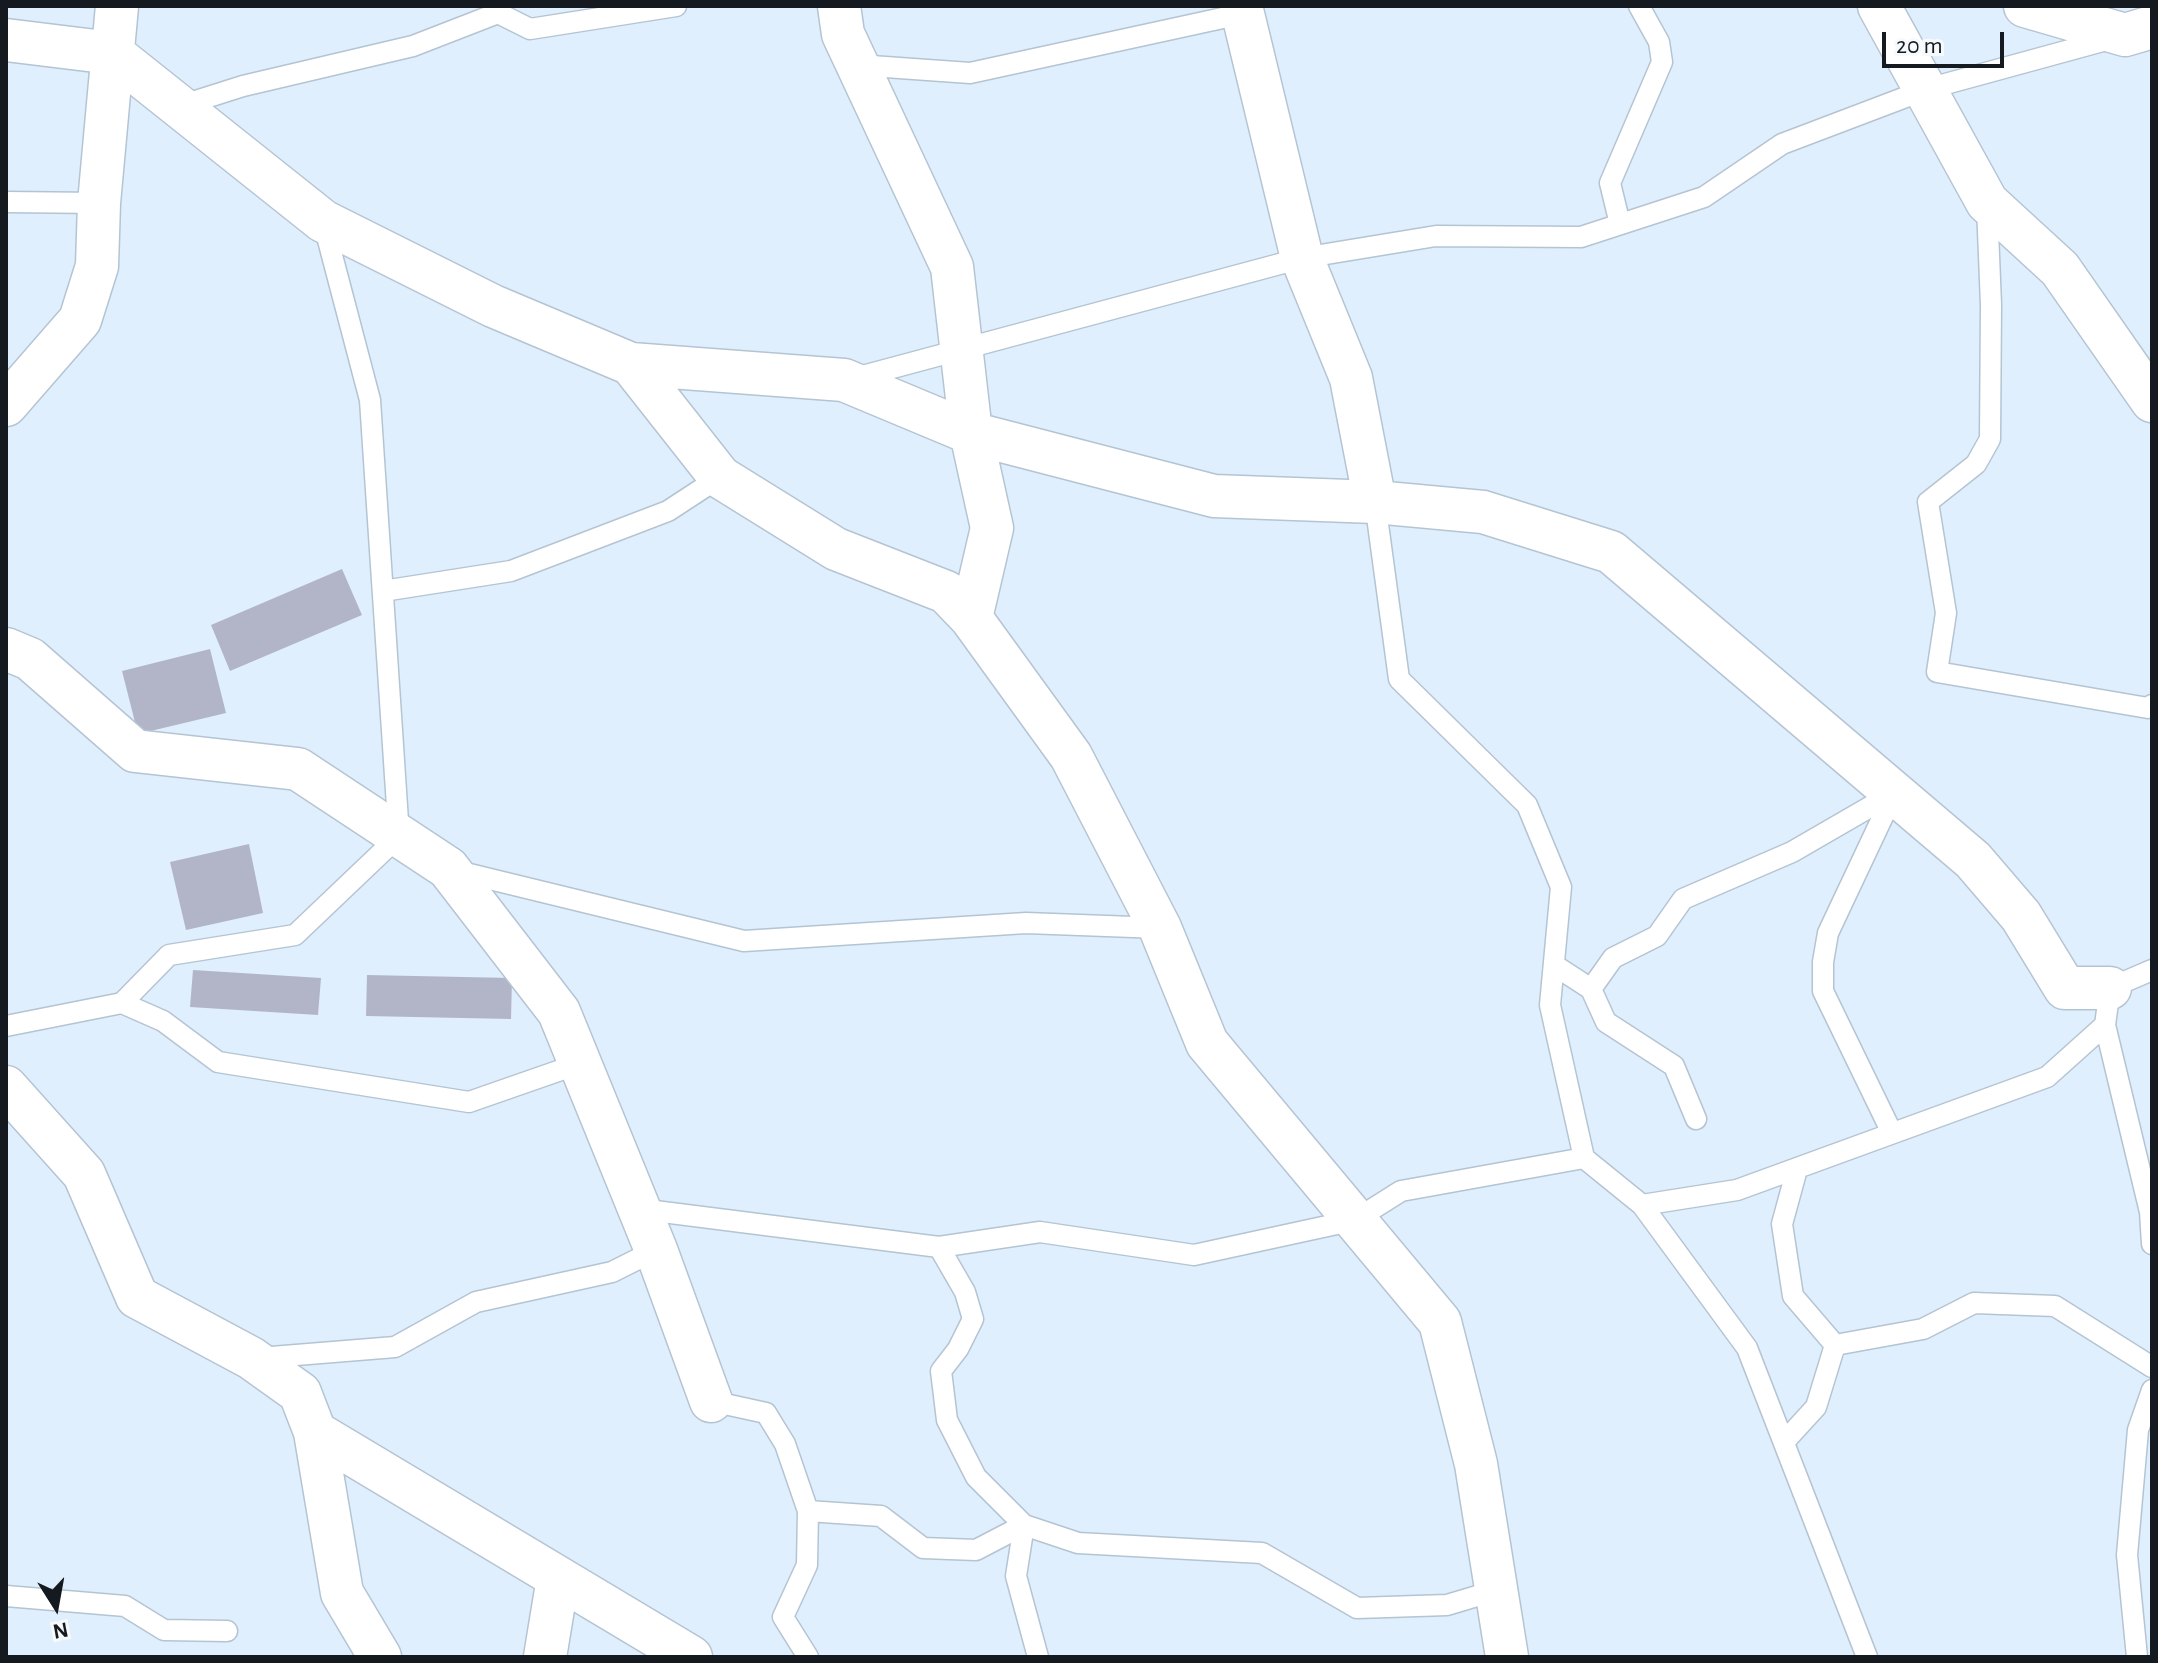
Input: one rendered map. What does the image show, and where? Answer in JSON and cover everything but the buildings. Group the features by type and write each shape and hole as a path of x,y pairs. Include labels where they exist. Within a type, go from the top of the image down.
{"street":[{"path":"6,405 80,320 97,266 99,203 117,6"},
{"path":"839,6 843,34 952,267 971,433 992,528 971,618"},
{"path":"1879,6 1987,202 2060,269 2152,401"},
{"path":"2025,6 2139,31"},
{"path":"1241,10 1302,258 1351,378 1375,502"},
{"path":"6,40 112,53 323,221 493,306 631,364 844,380 971,433 1214,496 1375,502 1483,512 1611,552 1973,860 2021,916 2065,988 2107,1007"},
{"path":"631,364 720,477 836,549 946,592 971,618 1071,756 1160,928 1207,1043 1440,1322 1476,1464 1507,1657"},
{"path":"6,649 30,659 135,751 298,769 448,868 559,1012 656,1250 711,1401"},
{"path":"6,1087 84,1174 137,1297 251,1358 300,1393 315,1432 342,1593 380,1657"},
{"path":"315,1432 691,1657"},
{"path":"545,1657 558,1578"}],"lane":[{"path":"177,107 243,86 413,46 499,9 530,29 676,6"},
{"path":"1620,224 1610,183 1662,62 1659,42 1639,6"},
{"path":"857,65 970,73 1241,10"},
{"path":"844,380 1302,258 1436,236 1581,237 1704,197 1782,144 1927,89 2139,31"},
{"path":"6,202 99,203"},
{"path":"1987,202 1991,305 1990,439 1976,464 1928,502 1946,613 1937,672 2148,708 2152,705"},
{"path":"6,1026 122,1003 169,955 295,935 399,836 370,400 323,221"},
{"path":"383,591 511,571 668,511 720,477"},
{"path":"1375,502 1399,679 1527,805 1561,887 1550,1005 1584,1158 1642,1205 1747,1348 1867,1657"},
{"path":"1591,989 1613,958 1657,936 1683,899 1792,852 1894,793"},
{"path":"1892,1133 1823,991 1828,933 1894,793"},
{"path":"448,868 744,941 1026,923 1160,928"},
{"path":"1554,965 1591,989 1606,1022 1674,1066 1696,1119"},
{"path":"1642,1205 1737,1190 2047,1077 2107,1007 2152,970"},
{"path":"122,1003 163,1021 218,1062 469,1102 581,1063"},
{"path":"2107,1007 2130,1131 2150,1212 2152,1244"},
{"path":"2130,1131 2152,1149"},
{"path":"639,1209 939,1247 1040,1232 1194,1255 1355,1220 1401,1191 1584,1158"},
{"path":"1797,1169 1782,1224 1793,1296 1835,1345"},
{"path":"939,1247 965,1292 973,1319 958,1349 941,1371 947,1420 976,1477 1024,1525 1078,1543 1262,1553 1357,1608 1447,1605 1497,1590"},
{"path":"251,1358 395,1347 476,1302 612,1272 656,1250"},
{"path":"1835,1345 1923,1329 1974,1303 2055,1306 2152,1367"},
{"path":"1784,1442 1816,1407 1835,1345"},
{"path":"2137,1657 2127,1555 2138,1430 2152,1390"},
{"path":"711,1401 766,1413 785,1444 808,1511 807,1565 783,1617 808,1657"},
{"path":"808,1511 881,1516 923,1548 976,1550 1024,1525"},
{"path":"1024,1525 1016,1576 1038,1657"},
{"path":"6,1596 125,1606 164,1630 227,1631"}]}
